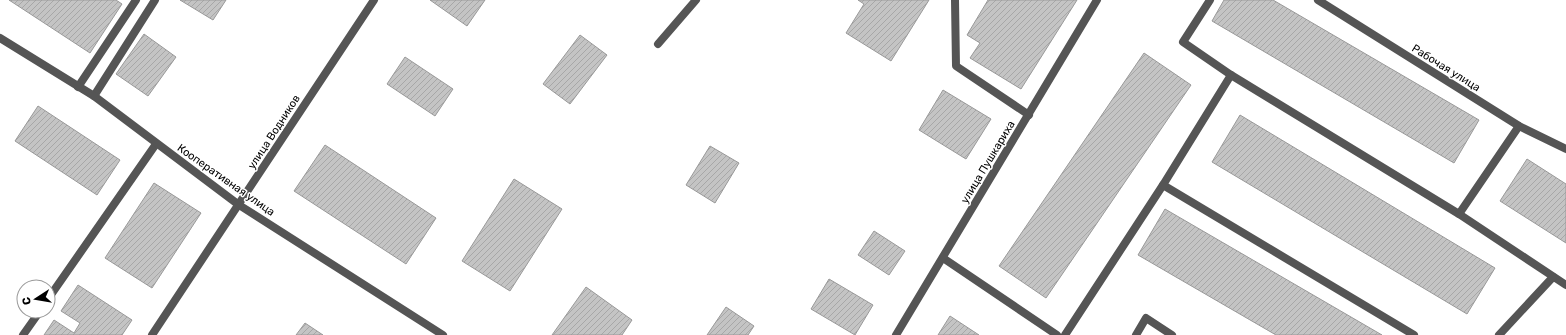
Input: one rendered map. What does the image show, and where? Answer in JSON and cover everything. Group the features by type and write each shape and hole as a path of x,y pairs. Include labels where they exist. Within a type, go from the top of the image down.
{"street":[{"path":"78,87 136,0"},
{"path":"94,96 155,0"},
{"name":"улица Водников","path":"152,335 374,0"},
{"path":"658,44 696,0"},
{"path":"955,0 956,66 1029,115"},
{"name":"улица Пушкариха","path":"896,335 1097,0"},
{"path":"1210,0 1183,42 1231,75 1459,214 1566,285"},
{"name":"Рабочая улица","path":"1318,0 1519,126 1566,149"},
{"name":"Кооперативная улица","path":"0,38 94,96 239,205 443,335"},
{"path":"1065,335 1163,185 1231,75"},
{"path":"1459,214 1519,126"},
{"path":"56,288 156,144"},
{"path":"1163,185 1414,335"},
{"path":"943,258 1058,335"},
{"path":"1499,335 1553,277"},
{"path":"1136,335 1146,318 1172,335"},
{"path":"23,335 34,319"}],"building":[{"path":"9,0 116,0 122,4 90,53"},
{"path":"180,0 226,0 213,20"},
{"path":"430,0 485,0 467,26"},
{"path":"858,0 929,0 891,61 846,33 864,4"},
{"path":"988,0 1077,0 1021,89 970,58 980,43 967,35"},
{"path":"1224,0 1273,0 1479,120 1454,163 1212,21"},
{"path":"144,34 176,57 148,96 116,74"},
{"path":"580,35 607,55 570,104 543,84"},
{"path":"1144,53 1191,85 1046,298 999,266"},
{"path":"405,57 453,89 435,116 387,84"},
{"path":"943,90 991,119 966,159 919,130"},
{"path":"38,106 120,160 97,195 15,141"},
{"path":"1240,115 1495,268 1467,314 1212,162"},
{"path":"325,145 436,218 406,264 294,191"},
{"path":"710,146 739,163 715,203 686,185"},
{"path":"1527,159 1566,184 1566,243 1500,201"},
{"path":"514,179 562,209 510,291 462,261"},
{"path":"154,183 201,213 152,288 105,258"},
{"path":"1165,209 1382,335 1276,335 1138,255"},
{"path":"874,231 905,251 889,275 858,255"},
{"path":"829,279 873,305 855,335 811,309"},
{"path":"78,285 132,320 122,335 44,335 54,320 74,333 80,323 61,311"},
{"path":"586,287 632,320 622,335 552,335"},
{"path":"726,307 754,326 748,335 707,335"},
{"path":"950,316 979,335 938,335"},
{"path":"305,323 323,335 296,335"}]}
